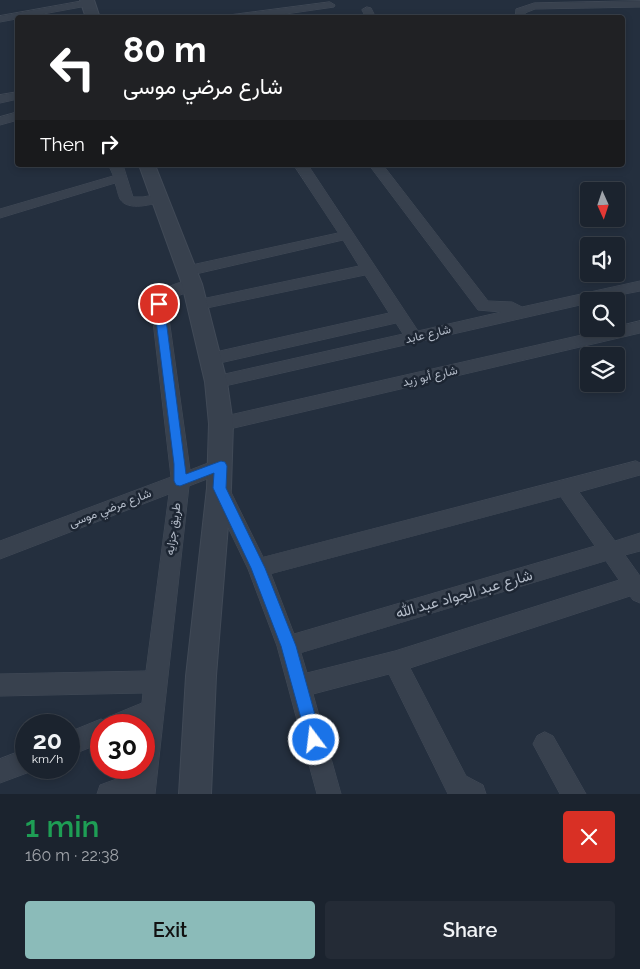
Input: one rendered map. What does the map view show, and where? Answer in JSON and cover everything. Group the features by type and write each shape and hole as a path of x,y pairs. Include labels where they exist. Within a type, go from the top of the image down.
{"street":[{"path":"24,15 65,8 87,1 92,15"},
{"path":"520,15 520,11 534,6 640,4"},
{"path":"253,15 330,5"},
{"path":"0,19 15,16"},
{"path":"0,99 15,96"},
{"path":"0,121 15,117"},
{"path":"148,167 192,287 213,370 220,424 220,477 201,676 195,794"},
{"path":"302,167 414,338"},
{"path":"378,167 484,306 512,307 520,314"},
{"path":"0,214 117,171 127,199 131,202 159,198"},
{"path":"192,287 347,235"},
{"path":"192,287 369,269"},
{"name":"شارع عابد","path":"213,370 414,338 640,286"},
{"name":"طريق جزايه","path":"143,788 180,481 179,455 159,304 165,294 192,287"},
{"path":"213,370 400,316"},
{"name":"شارع أبو زيد","path":"220,424 640,327"},
{"path":"258,568 636,469"},
{"path":"220,477 288,646 329,794"},
{"name":"شارع مرضي موسى","path":"0,550 180,481 220,477"},
{"path":"300,686 395,662 637,590 565,487"},
{"name":"شارع عبد الجواد عبد الله","path":"288,646 640,542"},
{"path":"395,662 457,785 461,789 474,794"},
{"path":"0,685 155,682"},
{"path":"144,714 152,711"},
{"path":"545,744 574,794"},
{"path":"0,771 15,765"},
{"path":"110,794 143,788"}],"route":[{"path":"159,304 180,464 180,481 221,466 219,488 258,568 288,646 314,740"}]}
